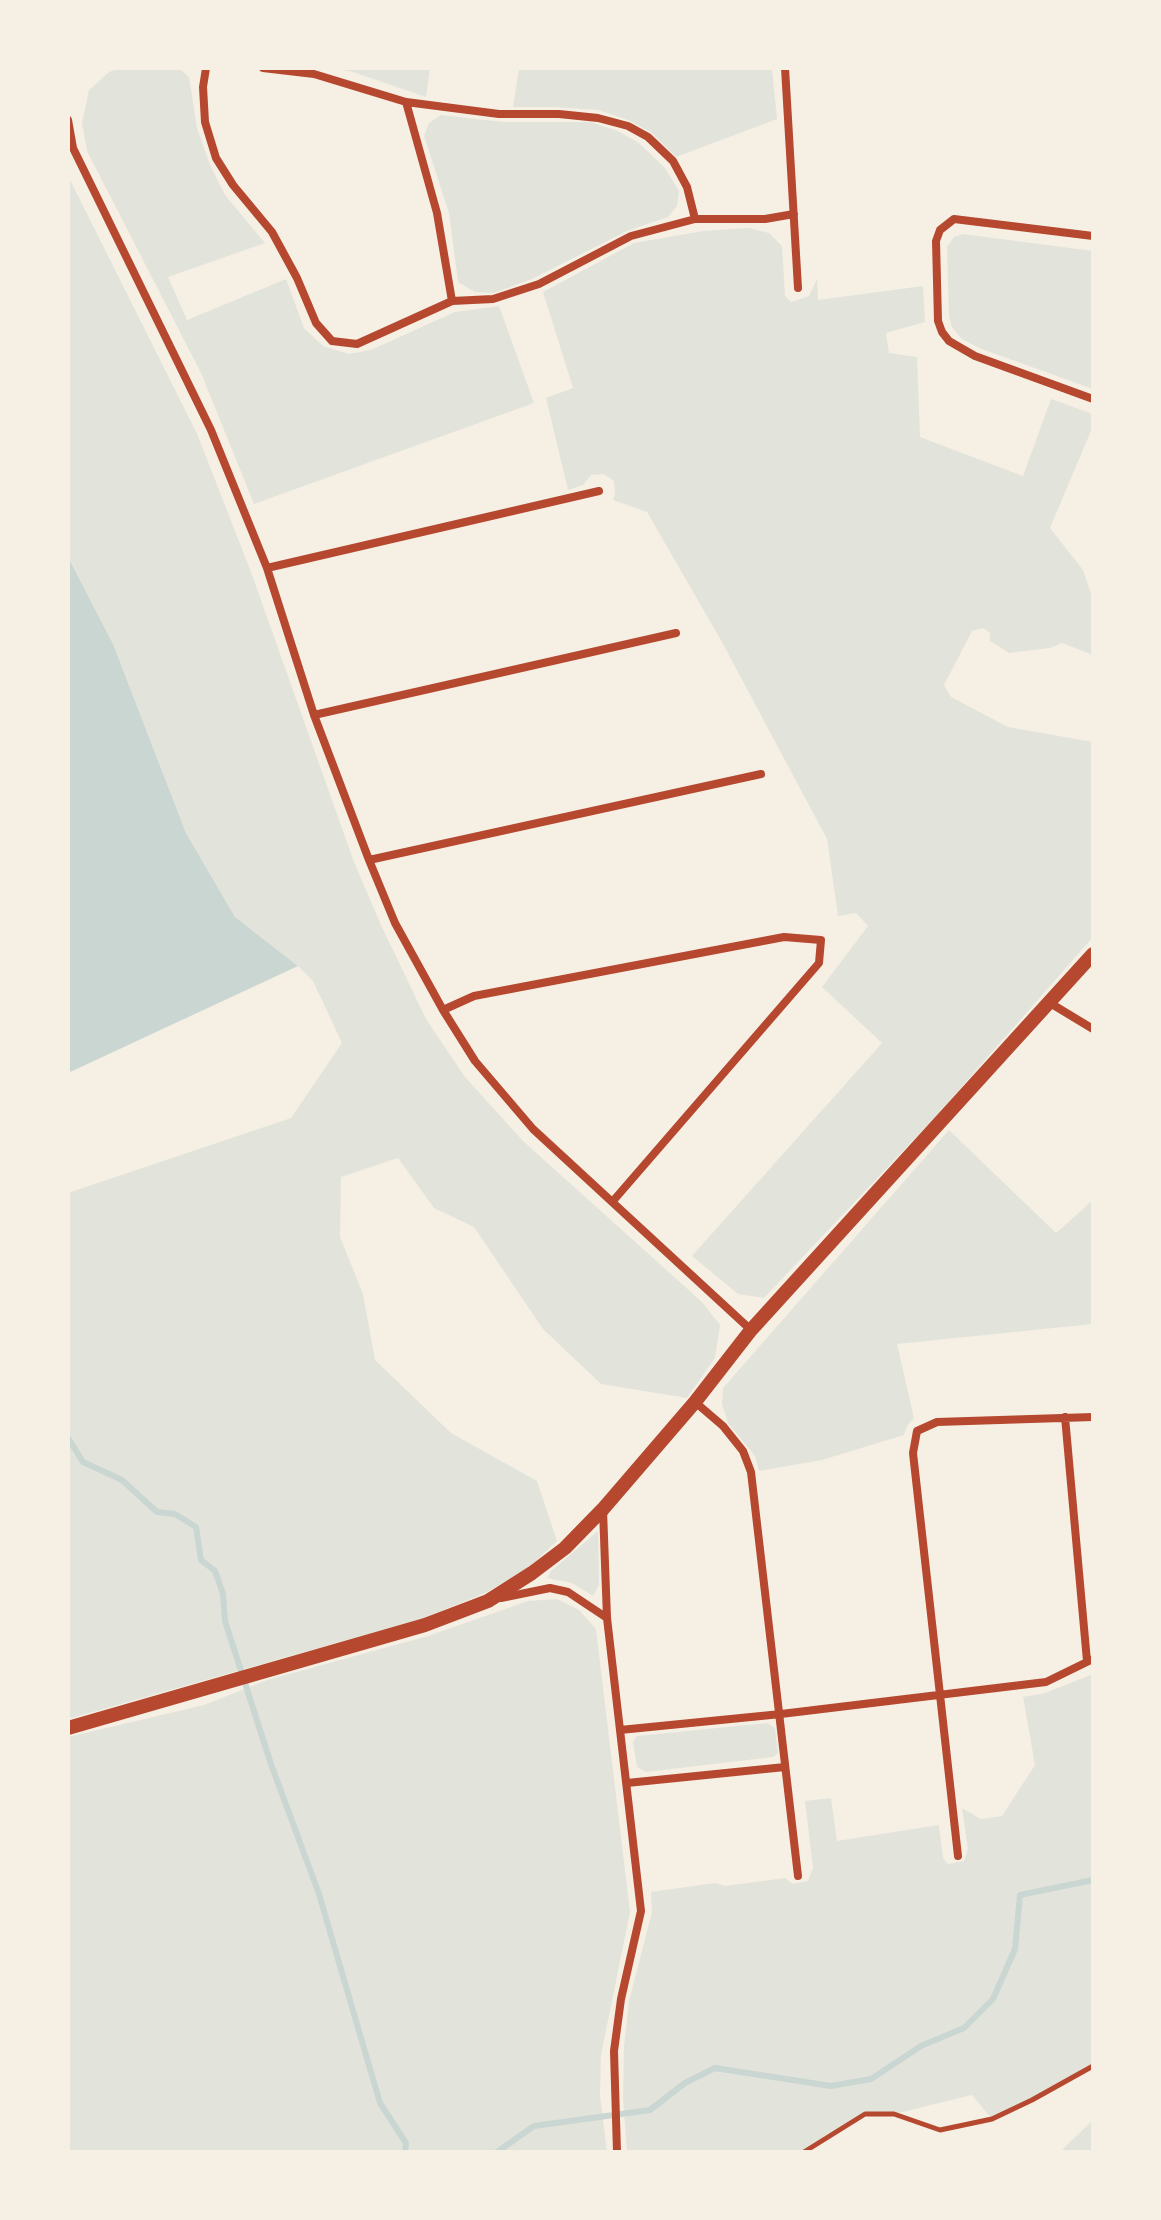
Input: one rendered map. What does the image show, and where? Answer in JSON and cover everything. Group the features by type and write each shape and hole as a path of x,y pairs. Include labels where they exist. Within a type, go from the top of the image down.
{"main road":[{"path":"68,1728 425,1625 488,1601 532,1573 565,1548 603,1509 695,1402 751,1330 1093,954"}],"street":[{"path":"206,68 203,87 205,122 216,158 233,185 272,232 297,278 316,323 332,341 357,344 452,301 493,299 527,288 631,236 695,219 765,219 794,214"},
{"path":"263,68 314,74 406,102 499,114 559,114 598,118 628,126 648,137 673,161 687,187 695,219"},
{"path":"785,68 798,288"},
{"path":"406,102 437,213 452,301"},
{"path":"68,120 73,148 211,430 267,568 314,715 369,860 395,923 443,1010 475,1061 533,1129 751,1330"},
{"path":"1093,236 954,219 940,230 936,241 938,321 949,341 975,356 1093,399"},
{"path":"267,568 599,491"},
{"path":"314,715 676,633"},
{"path":"369,860 761,774"},
{"path":"443,1010 474,996 784,937 821,940 819,963 613,1201"},
{"path":"1050,1003 1093,1029"},
{"path":"695,1402 723,1426 743,1451 751,1472 798,1876"},
{"path":"620,1730 1046,1682 1090,1660 1065,1417"},
{"path":"958,1856 913,1453 917,1431 937,1422 1093,1417"},
{"path":"603,1509 607,1618 641,1911 621,1999 614,2051 617,2152"},
{"path":"488,1601 550,1588 568,1592 607,1618"},
{"path":"627,1783 785,1767"}],"lane":[{"path":"804,2152 865,2114 894,2114 940,2130 992,2119 1093,2066"}],"shaded area":[{"path":"120,68 179,68 189,77 197,128 210,165 225,195 265,243 168,277 187,320 286,279 304,328 323,346 349,354 371,350 455,312 499,306 534,403 254,504 201,373 87,151 82,123 89,90 109,72"},
{"path":"332,68 430,68 426,97 353,72"},
{"path":"519,68 772,68 777,119 676,157 651,132 598,110 513,107"},
{"path":"441,115 503,122 590,122 618,131 639,143 665,168 679,191 677,206 668,217 627,231 532,279 494,293 475,292 458,282 449,213 424,136 429,123"},
{"path":"68,176 198,436 251,572 354,862 426,1019 465,1077 523,1141 702,1302 720,1325 715,1358 687,1398 601,1384 543,1329 474,1227 434,1208 398,1158 341,1177 340,1237 363,1294 375,1360 451,1433 537,1481 557,1541 526,1570 485,1593 424,1618 68,1719 68,1193 291,1118 342,1043 313,981 235,917 186,833 113,644 68,557"},
{"path":"749,228 769,233 782,246 785,296 791,302 809,296 817,279 818,300 923,286 925,322 886,333 889,353 917,357 920,437 1023,476 1051,399 1093,414 1093,426 1050,528 1083,570 1093,599 1093,655 1062,643 1050,648 1009,653 990,641 990,633 983,628 972,631 944,685 951,697 1008,727 1093,742 1093,937 935,1117 764,1298 738,1294 692,1256 882,1043 822,987 868,926 856,913 838,916 827,839 722,642 647,512 613,500 614,481 604,474 591,475 583,485 568,490 546,398 573,388 543,292 634,243 703,231"},
{"path":"963,234 1093,251 1093,389 962,339 952,327 949,317 947,247 954,237"},
{"path":"68,557 113,644 186,833 235,917 298,966 68,1073"},
{"path":"949,1130 1056,1233 1093,1200 1093,1324 897,1344 914,1418 904,1435 822,1460 759,1471 755,1456 728,1423 722,1404 723,1388"},
{"path":"598,1531 599,1585 593,1596 572,1583 547,1578 551,1571"},
{"path":"557,1599 579,1610 596,1629 630,1912 601,2055 600,2095 607,2152 68,2152 68,1737 204,1705 267,1680 428,1636 528,1601"},
{"path":"1093,1674 1093,2066 992,2119 972,2095 894,2114 865,2114 804,2152 627,2152 623,2098 624,2046 629,2001 652,1912 651,1892 785,1878 793,1884 808,1881 813,1868 805,1801 831,1798 837,1841 939,1825 943,1858 948,1864 964,1861 968,1849 962,1808 981,1819 1002,1816 1035,1765 1023,1697 1045,1693"},
{"path":"767,1723 775,1728 778,1753 773,1757 646,1772 637,1767 633,1742 637,1736"},
{"path":"1093,2120 1093,2152 1060,2152 1066,2146"}],"waterway":[{"path":"68,1438 83,1462 122,1480 157,1512 175,1514 196,1527 201,1560 215,1571 223,1594 225,1621 271,1764 319,1894 380,2103 406,2143 405,2152"},
{"path":"497,2152 534,2126 650,2110 685,2083 715,2068 831,2086 871,2079 921,2046 964,2028 993,1999 1015,1949 1020,1895 1093,1880"}]}
